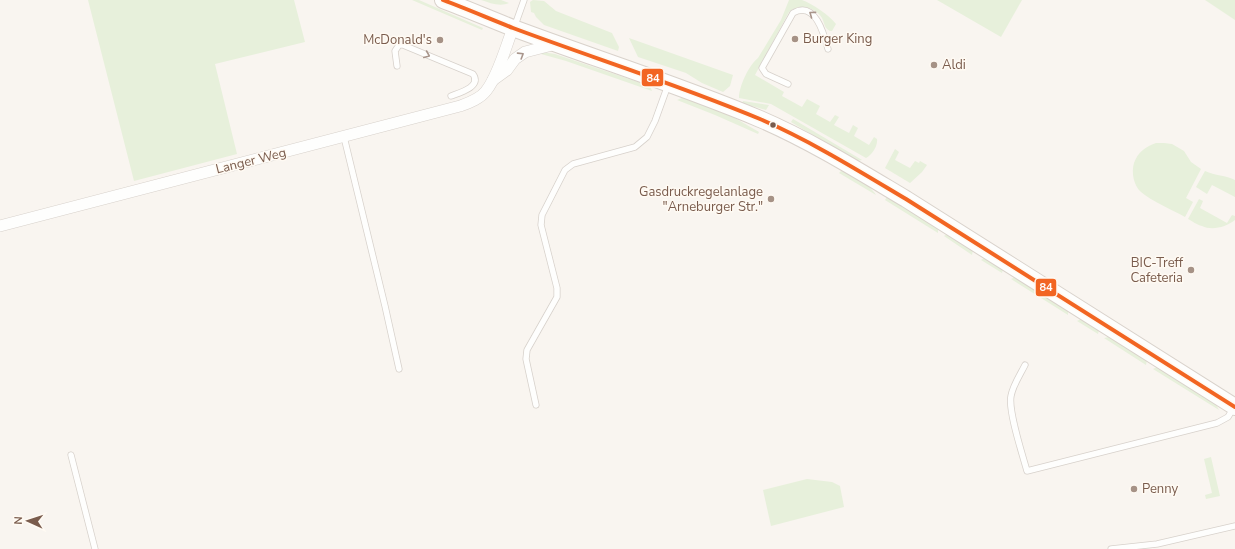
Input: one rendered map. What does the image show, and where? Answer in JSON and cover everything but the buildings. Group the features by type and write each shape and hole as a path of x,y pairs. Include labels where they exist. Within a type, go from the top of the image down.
{"main road":[{"path":"443,0 514,28 668,82 762,120 799,138 868,176 1235,407"}],"street":[{"name":"Langer Weg","path":"0,226 344,137 460,106 473,101 486,92 493,81 514,28"},
{"name":"Langer Weg","path":"493,81 524,52 558,44"}],"lane":[{"path":"514,28 524,0"},
{"path":"788,84 766,74 762,68 793,13 800,8 803,8 818,18 828,48"},
{"path":"396,66 395,50 399,45 403,45 475,76 475,80 470,88 451,96"},
{"path":"536,405 526,359 527,350 557,297 557,288 541,224 542,215 565,170 573,164 635,147 647,137 656,121 668,82"},
{"path":"344,137 399,369"},
{"path":"1025,365 1011,395 1010,406 1027,471 1217,423 1228,417 1235,407"},
{"path":"71,454 95,549"},
{"path":"1111,549 1157,544 1235,526"}],"green space":[{"path":"88,0 294,0 305,42 215,64 237,154 134,181"},
{"path":"412,0 419,0 483,28 482,30"},
{"path":"481,0 501,0 509,3 499,5"},
{"path":"533,0 544,1 556,11 612,33 619,47 618,51 544,25 534,13 531,12 530,2"},
{"path":"789,0 802,0 811,4 836,24 832,31 830,31 819,14 815,11 802,7 793,9 789,12 755,75 784,92 782,96 802,107 807,99 820,106 816,114 830,122 835,115 839,117 834,125 849,133 853,125 858,128 854,136 869,145 874,137 877,139 877,144 874,150 866,158 771,104 739,98 739,93 745,76 758,58 781,20"},
{"path":"937,0 1022,0 1001,37"},
{"path":"1205,0 1235,0 1235,20"},
{"path":"629,38 733,75 730,86 723,92 702,83 686,73 638,57"},
{"path":"543,52 555,54 650,86 652,91 566,61 541,54 530,54"},
{"path":"684,97 728,114 759,132 758,134 677,100"},
{"path":"743,101 769,105 766,110 742,103"},
{"path":"793,119 862,160 856,161 791,122"},
{"path":"1156,143 1172,144 1184,151 1191,162 1201,169 1186,198 1193,202 1185,217 1145,195 1135,183 1133,171 1136,159 1142,150"},
{"path":"895,149 899,152 895,160 910,168 915,161 919,163 920,161 927,165 910,183 885,168"},
{"path":"841,171 860,180 870,187 876,195 839,173"},
{"path":"1205,171 1235,180 1235,197 1212,185 1207,194 1196,187"},
{"path":"887,197 938,228 938,233 885,200"},
{"path":"1199,199 1203,201 1200,208 1227,223 1232,215 1235,216 1235,220 1227,225 1214,228 1198,225 1188,219"},
{"path":"947,234 973,250 972,255 944,236"},
{"path":"984,258 1003,269 1002,273 981,260"},
{"path":"1015,277 1068,311 1068,315 1011,279"},
{"path":"1081,319 1099,330 1098,334 1077,321"},
{"path":"1109,337 1147,360 1146,365 1104,338"},
{"path":"1157,367 1215,403 1219,410 1153,369"},
{"path":"1211,457 1220,496 1206,499 1205,495 1212,493 1204,459"},
{"path":"807,479 832,482 840,486 844,507 771,526 763,490"}],"transit line":[{"name":"84","path":"443,0 513,28 668,83 760,119 798,137 906,199 1235,407"}],"place":[{"name":"Burger King","path":"795,39"},
{"name":"McDonald's","path":"440,40"},
{"name":"Aldi","path":"934,65"},
{"name":"Gasdruckregelanlage \"Arneburger Str.\"","path":"771,199"},
{"name":"BIC-Treff Cafeteria","path":"1191,270"},
{"name":"Penny","path":"1134,489"}]}
